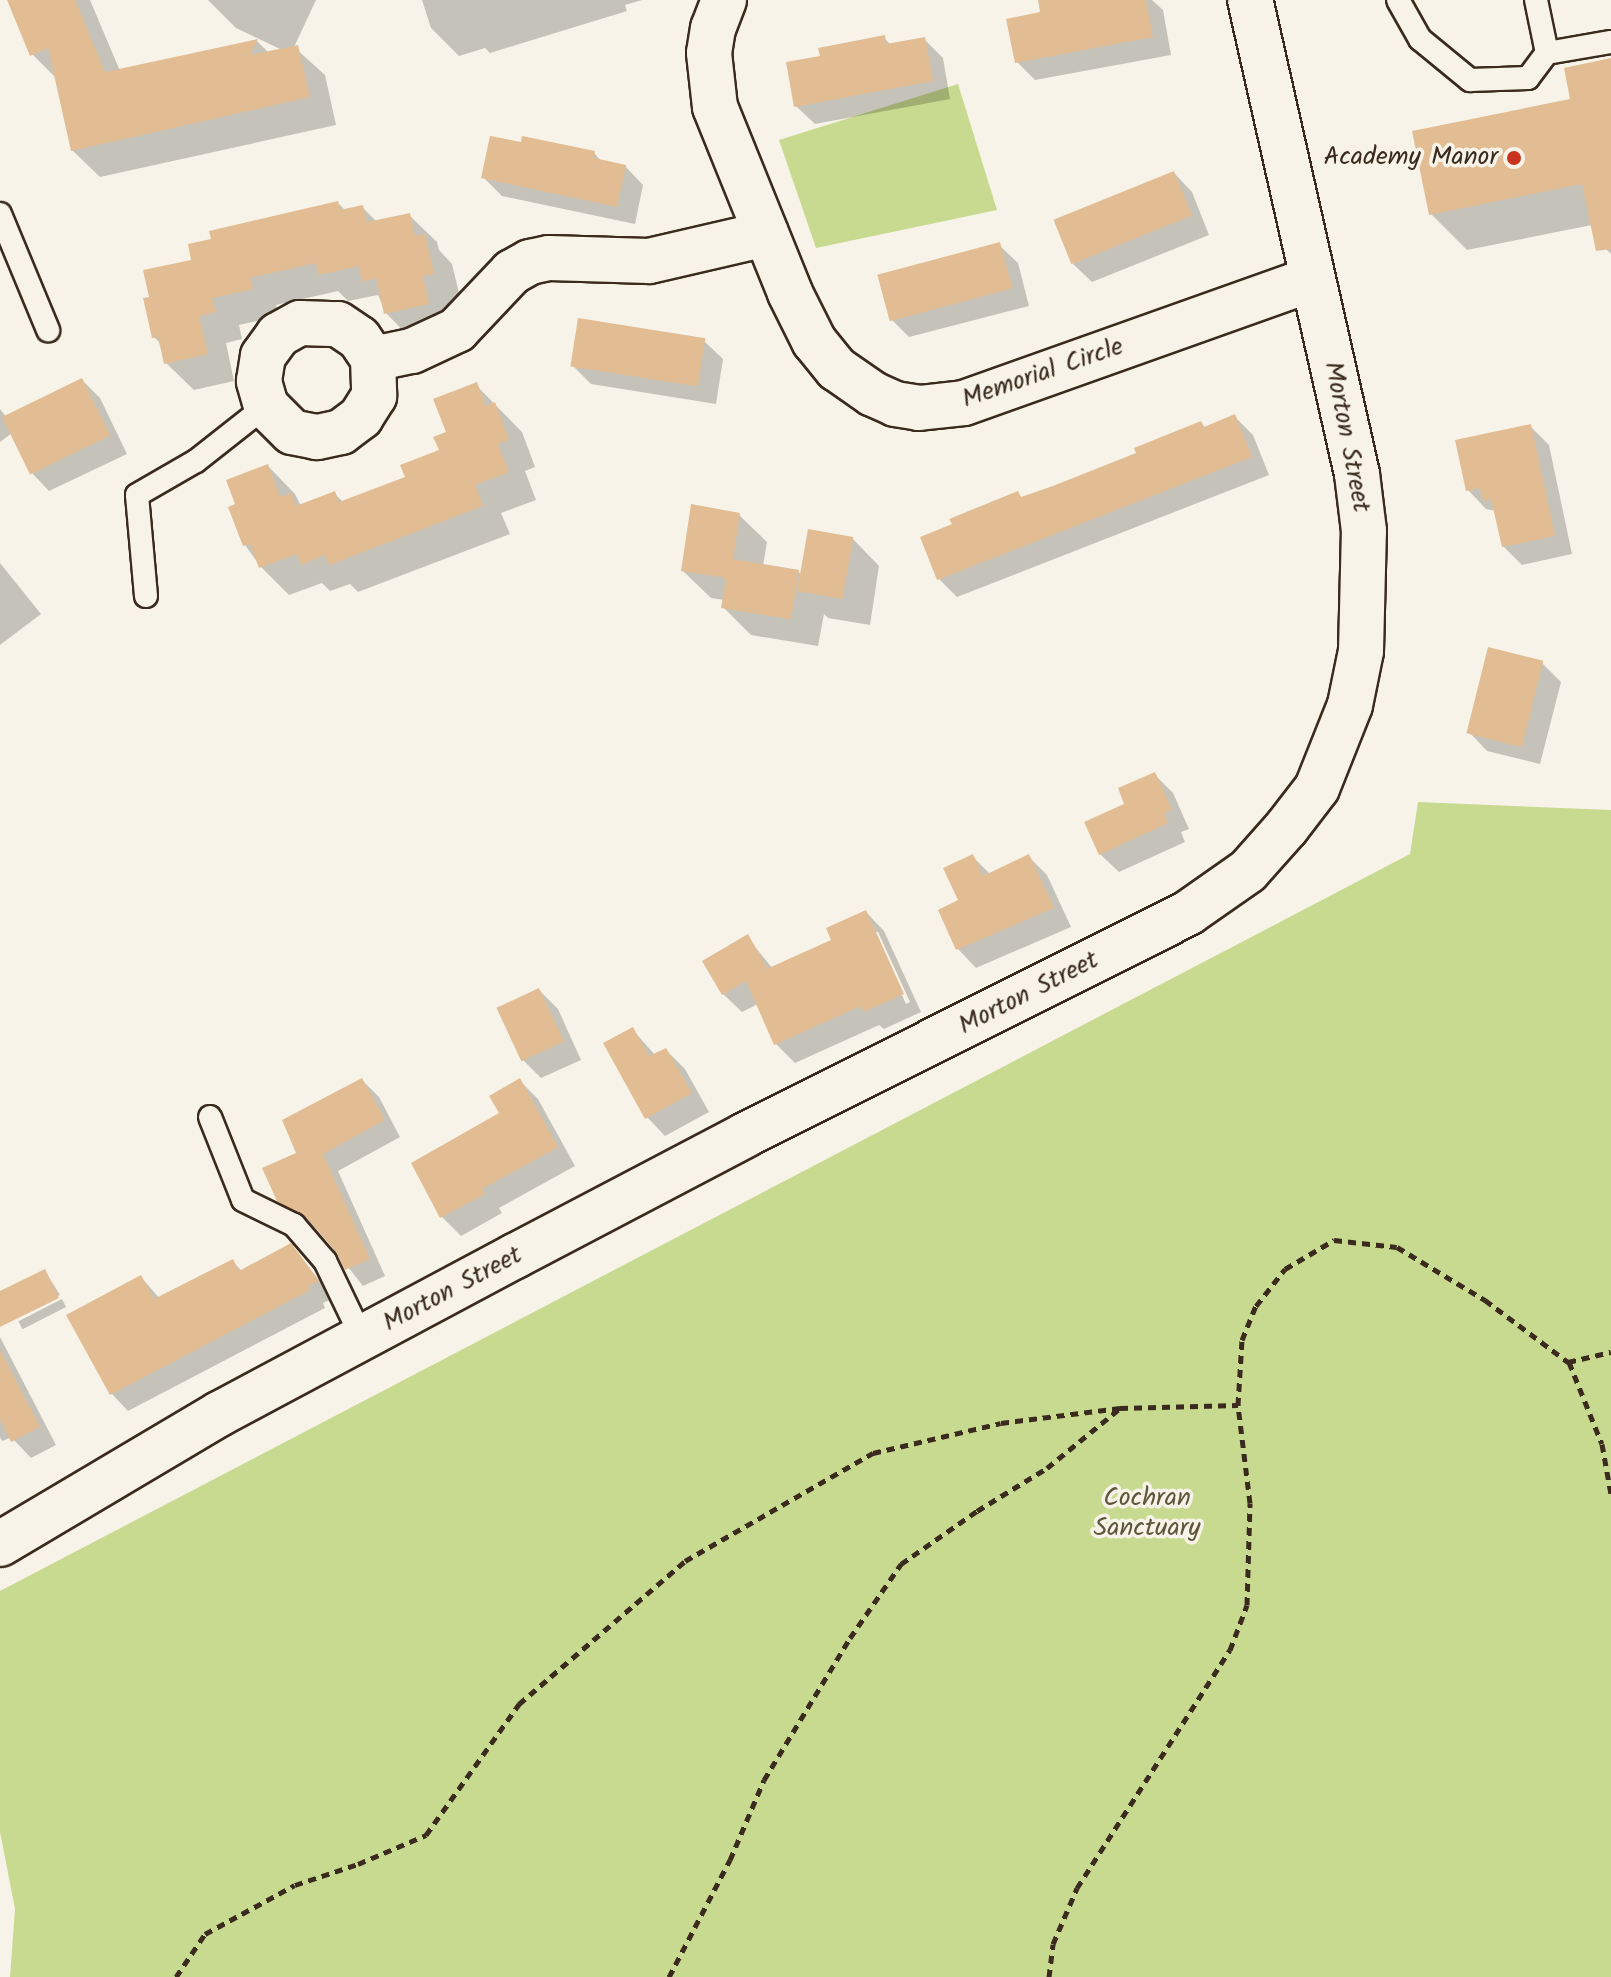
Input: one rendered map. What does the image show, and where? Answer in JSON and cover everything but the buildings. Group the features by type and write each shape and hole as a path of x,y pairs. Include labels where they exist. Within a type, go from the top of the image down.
{"street":[{"name":"Memorial Circle","path":"724,0 713,28 710,79 715,107 790,293 823,355 854,383 895,404 919,408 964,403 1313,279"},
{"name":"Morton Street","path":"0,1544 219,1414 731,1142 1188,913 1248,871 1268,849 1317,788 1350,705 1361,651 1364,531 1313,279 1250,0"},
{"path":"373,359 412,351 457,330 512,272 530,262 549,258 649,261 766,234"},
{"path":"300,323 338,324 359,338 373,359 374,396 361,417 341,432 317,437 292,432 266,406 259,381 263,356 278,335 300,323"}],"lane":[{"path":"1398,0 1420,39 1470,80 1528,78 1547,53 1611,42"},
{"path":"1536,0 1547,53"},
{"path":"0,214 48,330"},
{"path":"146,596 137,495 196,461 266,406"},
{"path":"210,1117 243,1200 294,1225 325,1261 362,1338"}],"path":[{"path":"1049,1977 1053,1944 1077,1888 1230,1650 1247,1605 1250,1503 1238,1405 1242,1340 1256,1306 1285,1269 1334,1240 1397,1247 1485,1300 1568,1362 1602,1444 1611,1494"},
{"path":"1568,1362 1611,1352"},
{"path":"176,1977 205,1934 295,1885 358,1864 426,1835 519,1704 685,1561 873,1453 1001,1423 1120,1408 1238,1405"},
{"path":"669,1977 730,1860 764,1780 850,1638 901,1564 977,1511 1047,1468 1120,1408"}],"green space":[{"path":"958,84 997,210 816,248 779,140"},
{"name":"Cochran Sanctuary","path":"1418,802 1611,810 1611,1977 10,1977 15,1909 0,1832 0,1591 1410,854"}],"place":[{"name":"Academy Manor","path":"1514,158"}]}
